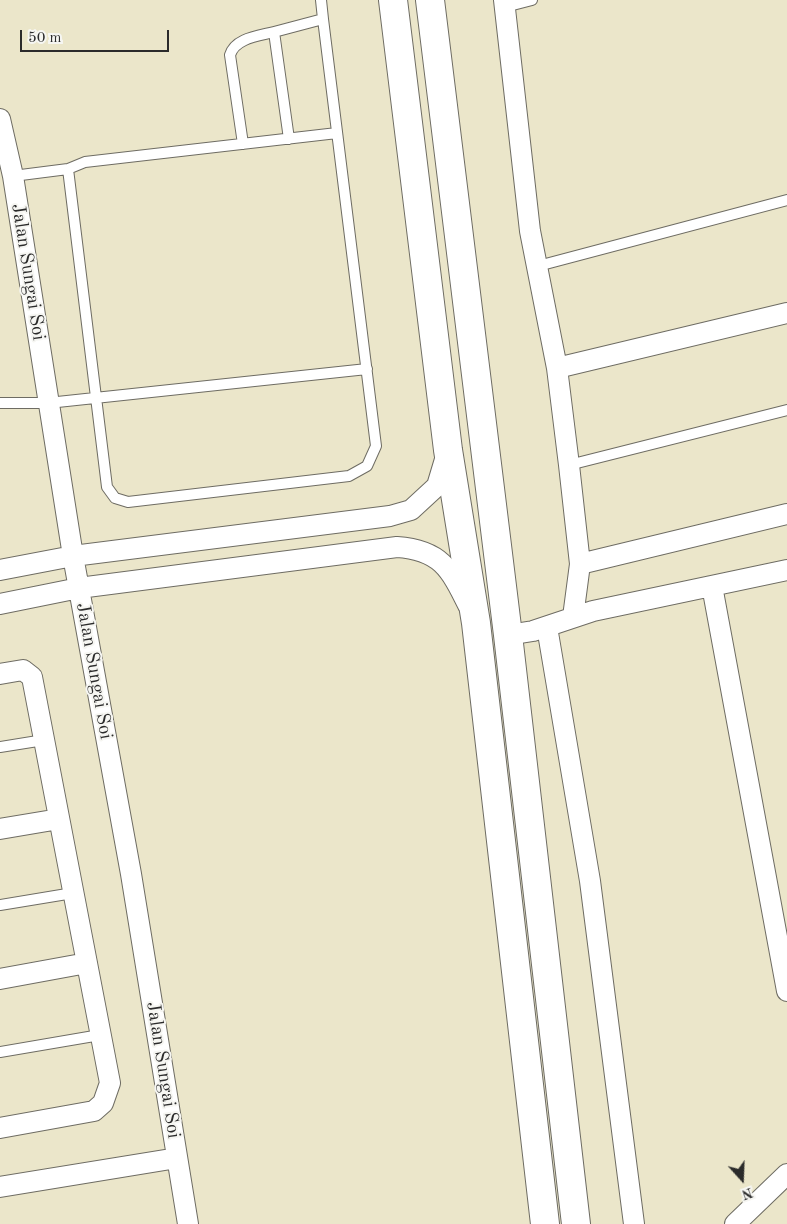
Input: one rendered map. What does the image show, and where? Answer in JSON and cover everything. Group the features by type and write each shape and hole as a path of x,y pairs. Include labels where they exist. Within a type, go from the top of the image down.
{"highway":[{"path":"393,0 448,450 476,623 545,1224"},
{"path":"430,0 508,635 576,1224"}],"street":[{"path":"504,3 530,231 557,368 569,465 580,564 573,617"},
{"name":"Jalan Sungai Soi","path":"0,119 13,176 73,556 131,874 188,1224"},
{"path":"557,368 787,314"},
{"path":"0,570 73,556 390,516 411,510 438,486 448,450"},
{"path":"580,564 787,514"},
{"path":"0,604 79,588 397,547 417,548 437,557 460,588 476,623"},
{"path":"508,635 547,627 573,617 787,570"},
{"path":"712,586 787,991"},
{"path":"547,627 590,881 634,1224"},
{"path":"0,674 23,670 32,676 110,1083 103,1103 94,1110 80,1115 0,1128"},
{"path":"0,829 59,819"},
{"path":"0,978 87,962"},
{"path":"0,1187 177,1158"},
{"path":"735,1224 787,1174"}],"lane":[{"path":"68,169 108,487 115,498 128,502 349,476 367,466 376,446 321,0"},
{"path":"504,3 532,0"},
{"path":"243,144 230,55 232,48 238,42 323,19"},
{"path":"274,32 289,139"},
{"path":"13,176 68,169 85,162 337,133"},
{"path":"538,266 787,200"},
{"path":"0,403 48,403 367,369"},
{"path":"569,465 787,410"},
{"path":"0,747 44,740"},
{"path":"0,905 73,892"},
{"path":"0,1052 100,1035"}]}
